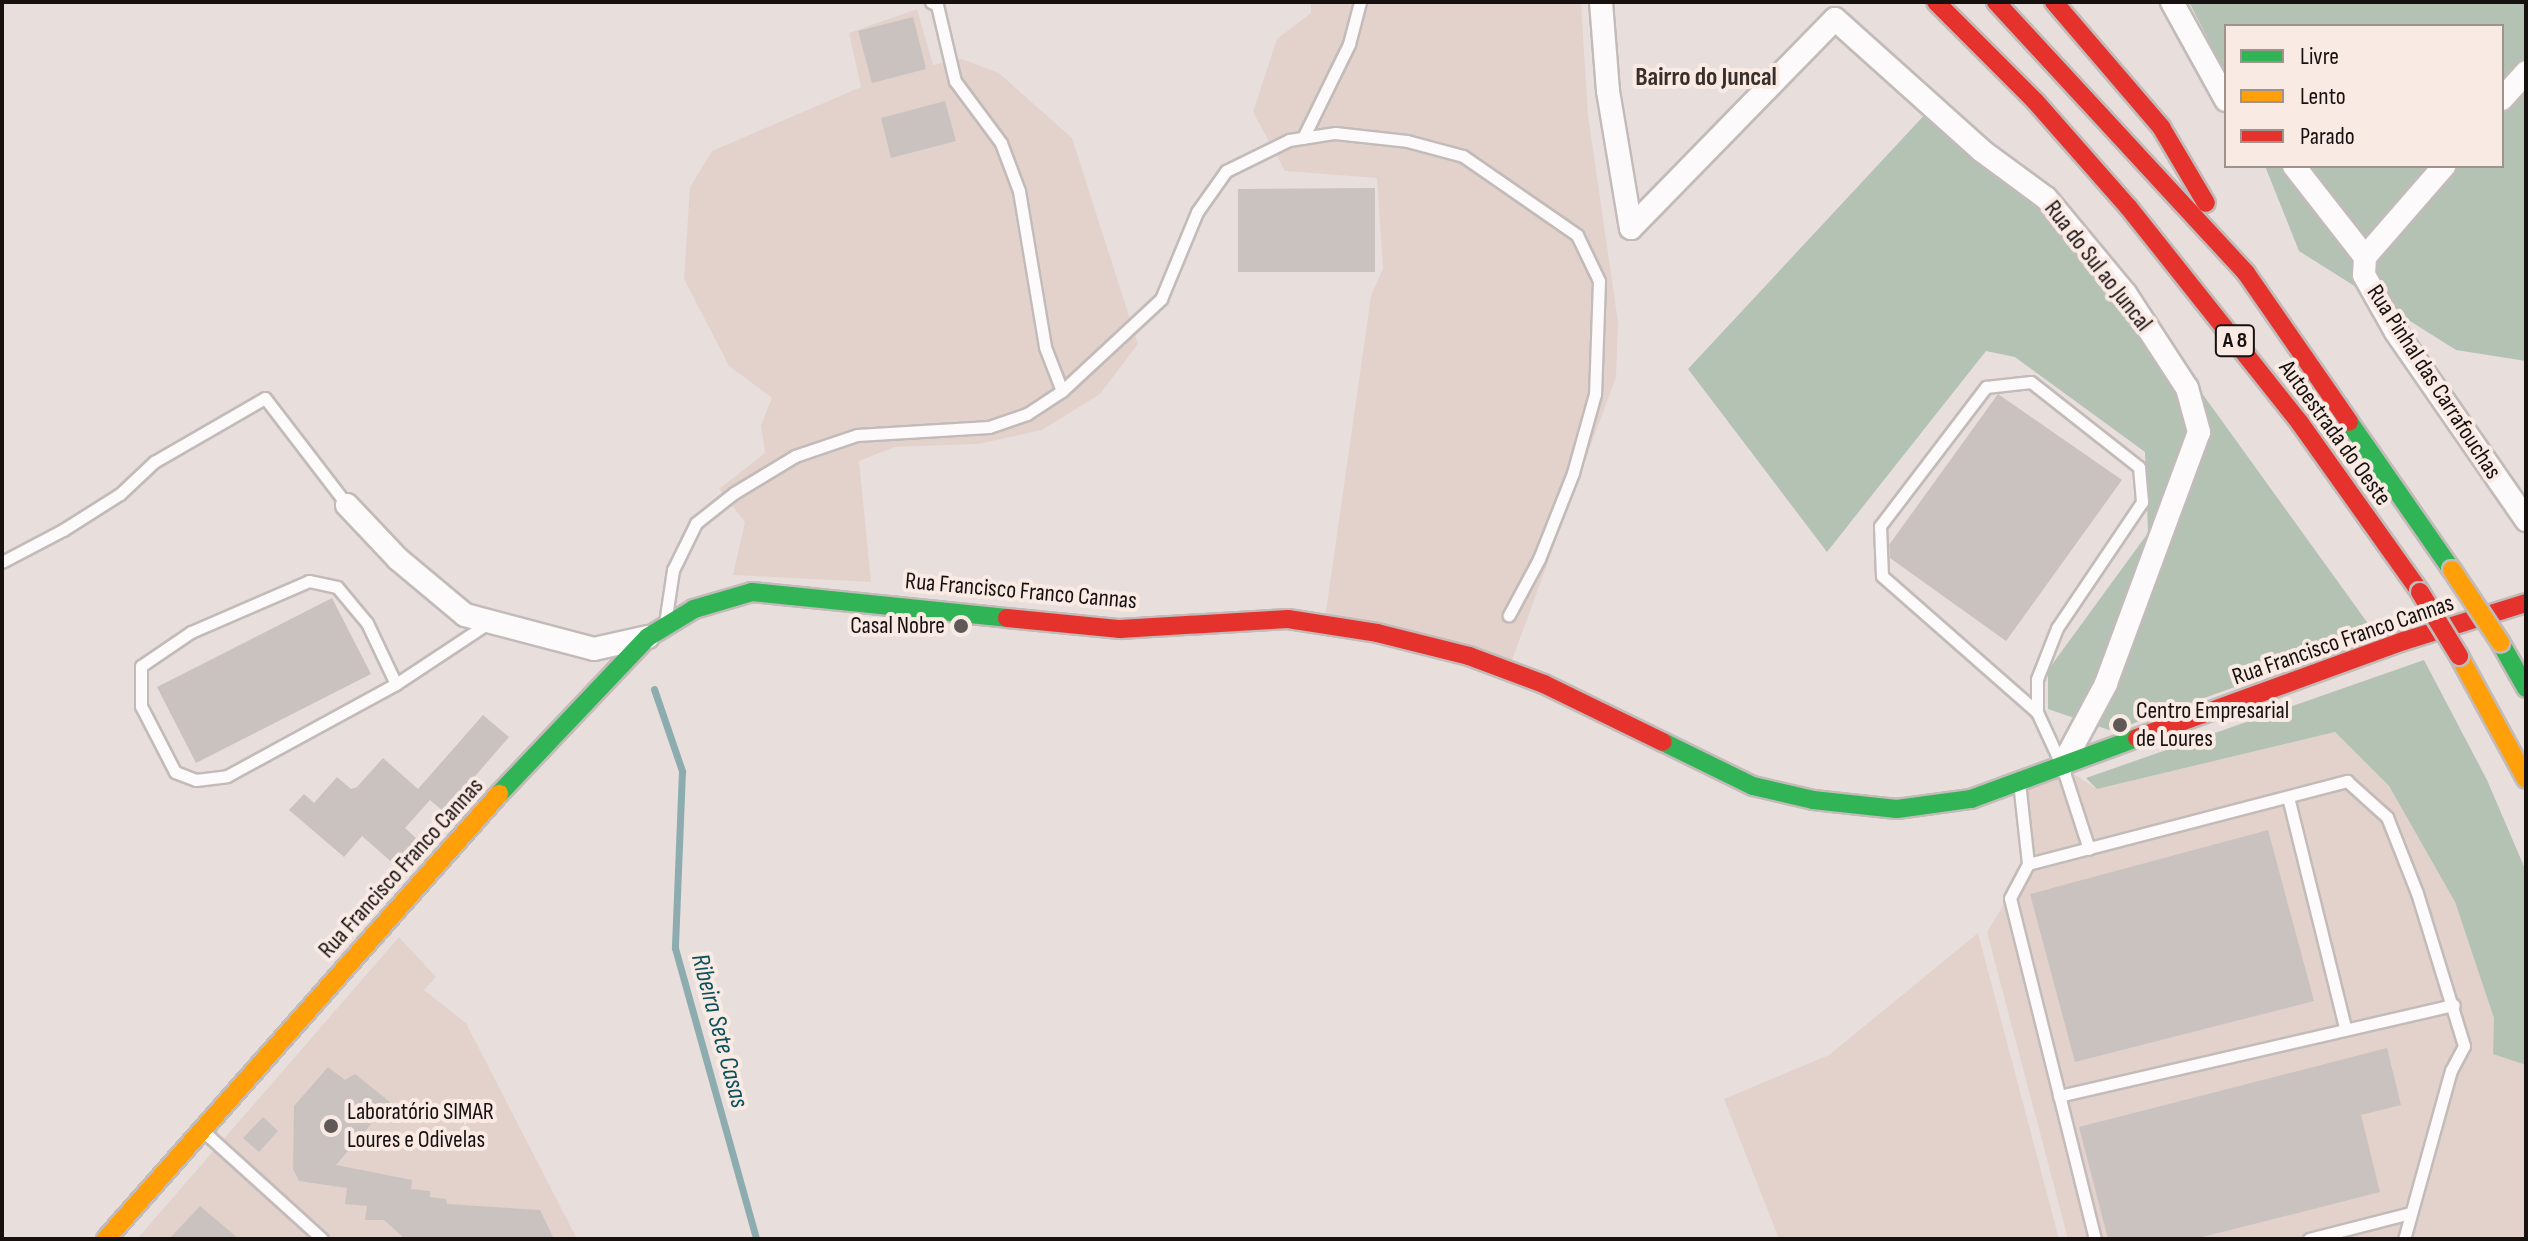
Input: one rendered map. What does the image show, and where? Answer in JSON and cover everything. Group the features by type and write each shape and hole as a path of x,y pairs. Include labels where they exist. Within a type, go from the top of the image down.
{"main road":[{"name":"Autoestrada do Oeste","path":"1936,2 2035,101 2129,208 2300,423 2420,592 2526,779"},
{"name":"Autoestrada do Oeste","path":"1996,2 2246,273 2452,570 2500,642 2526,688"},
{"path":"2054,2 2161,127 2246,273"},
{"name":"Rua Francisco Franco Cannas","path":"106,1239 457,838 656,632 694,609 752,592 1120,629 1288,619 1469,656 1544,684 1753,786 1813,800 1897,809 1971,799 2526,603"}],"street":[{"name":"Rua do Sul ao Juncal","path":"1601,2 1608,91 1631,228 1828,10 1982,151 2046,198 2125,293 2187,388 2199,432 2187,473 2106,684 2062,766"},
{"path":"2172,2 2224,96"},
{"path":"2504,97 2526,72"},
{"name":"Rua Pinhal das Carrafouchas","path":"2296,168 2365,257 2364,275 2396,332 2526,520"},
{"path":"2365,257 2442,168"},
{"path":"347,505 398,559 465,615 594,649 656,632"}],"lane":[{"path":"931,2 937,5 955,81 1001,143 1019,191 1045,347 1062,391"},
{"path":"1303,138 1349,44 1360,2"},
{"path":"656,632 673,570 696,523 795,456 857,435 989,427 1027,414 1062,391 1161,299 1197,212 1226,171 1303,138 1335,133 1407,141 1463,156 1577,235 1599,281 1595,394 1567,488 1509,615"},
{"path":"2037,712 2037,679 2057,628 2142,502 2139,467 2031,382 1986,387 1880,526 1882,576 2037,712 2062,766 2089,849"},
{"path":"2,562 63,530 120,494 154,462 265,398 347,505"},
{"path":"396,684 357,611 337,587 309,581 191,632 141,666 141,706 175,772 196,780 227,776 396,684 489,623"},
{"path":"2028,864 2347,781 2387,817 2454,1005 2464,1046 2451,1070 2404,1239"},
{"path":"2019,782 2028,864 2010,898 2095,1239"},
{"path":"2288,797 2345,1027"},
{"path":"2059,1096 2345,1027 2454,1005"},
{"path":"202,1130 322,1239"},
{"path":"2309,1239 2410,1213"}],"shaded area":[{"path":"1311,2 1581,2 1588,115 1618,322 1616,377 1508,671 1324,625 1371,296 1383,268 1377,178 1285,171 1253,112 1277,39 1311,13"},
{"path":"917,9 933,65 962,59 999,73 1072,138 1138,344 1100,394 1042,430 978,444 895,447 859,461 871,582 733,575 745,522 719,489 765,453 761,425 772,398 729,366 684,279 690,187 712,151 861,87 849,33"},
{"path":"2335,732 2389,786 2454,900 2495,1018 2493,1053 2526,1065 2526,1239 2068,1239 1987,932 2028,864 2019,782 2062,766 2097,789"},
{"path":"1978,933 2059,1239 1779,1239 1724,1099 1829,1055"},
{"path":"399,937 436,977 424,990 466,1023 577,1239 137,1239"}],"green space":[{"path":"2189,2 2526,2 2526,361 2456,350 2299,251 2266,168 2504,168 2504,24 2224,24 2224,70"},
{"path":"1930,109 2067,206 2377,636 2112,731 2048,709 2048,670 2148,533 2145,452 2015,357 1986,351 1827,552 1688,369"},
{"path":"2424,660 2487,780 2526,871 2526,1065 2493,1054 2494,1018 2455,902 2389,786 2335,732 2097,789 2086,778"}],"building":[{"path":"913,17 926,69 872,83 858,31"},
{"path":"945,101 956,141 891,158 881,118"},
{"path":"1375,188 1375,272 1238,272 1238,189"},
{"path":"1998,394 2122,480 2006,641 1890,558 1889,545"},
{"path":"332,598 371,674 196,763 157,687"},
{"path":"483,715 509,737 444,812 430,800 405,828 419,841 396,866 362,836 344,857 289,810 304,794 314,803 337,777 351,789 357,787 383,758 418,789"},
{"path":"2268,830 2314,1001 2075,1062 2030,894"},
{"path":"2387,1048 2401,1105 2361,1115 2380,1192 2195,1239 2108,1239 2079,1127"},
{"path":"328,1067 345,1080 355,1074 390,1102 336,1165 412,1180 411,1189 430,1191 430,1197 446,1199 447,1204 540,1210 554,1239 405,1239 384,1220 365,1220 367,1206 345,1204 347,1188 299,1181 293,1169 294,1106"},
{"path":"263,1117 278,1131 259,1152 243,1138"},
{"path":"200,1206 239,1239 169,1239"}],"waterway":[{"name":"Ribeira Sete Casas","path":"654,689 682,771 675,948 756,1239"}],"traffic: fast":[{"path":"2349,422 2452,570"},
{"path":"499,794 648,637 694,609 752,592 1007,618"},
{"path":"2500,642 2526,688"},
{"path":"1663,742 1753,786 1813,800 1897,809 1971,799 2137,738"}],"traffic: slow":[{"path":"2452,570 2500,642"},
{"path":"2459,656 2526,779"},
{"path":"106,1239 499,794"}],"traffic: jam":[{"path":"1936,2 2035,101 2129,208 2300,423 2420,592"},
{"path":"1996,2 2246,273 2349,422"},
{"path":"2054,2 2161,127 2206,203"},
{"path":"2420,592 2459,656"},
{"path":"2137,738 2404,641 2526,603"},
{"path":"1007,618 1120,629 1288,619 1377,633 1469,656 1544,684 1663,742"}],"place":[{"name":"Casal Nobre","path":"961,626"},
{"name":"Centro Empresarial de Loures","path":"2120,725"},
{"name":"Laboratório SIMAR Loures e Odivelas","path":"331,1126"}],"district":[{"name":"Bairro do Juncal","path":"1706,78"}]}
